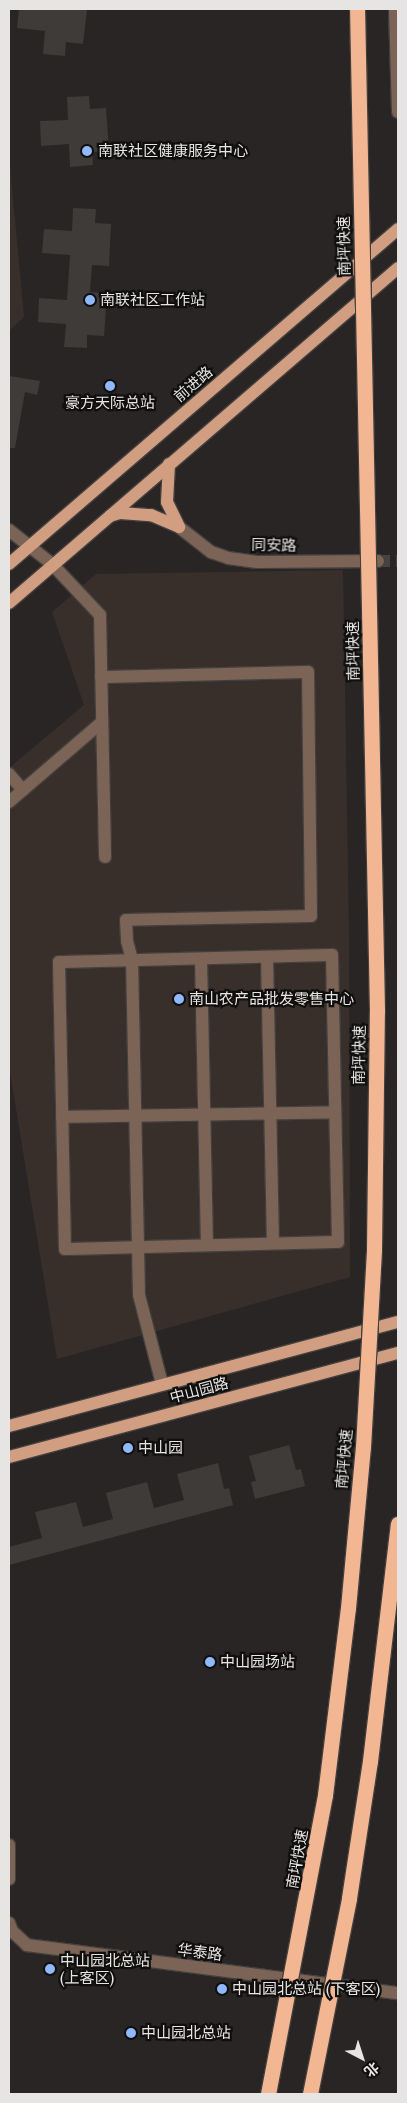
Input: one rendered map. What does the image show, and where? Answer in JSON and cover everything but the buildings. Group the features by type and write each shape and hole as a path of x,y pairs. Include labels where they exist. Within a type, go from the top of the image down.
{"highway":[{"name":"南坪快速","path":"268,2094 298,1952 325,1795 348,1608 363,1447 374,1249 377,1011 357,9"},
{"path":"310,2094 348,1898 367,1780 398,1524"}],"main road":[{"name":"前进路","path":"9,564 398,229"},
{"path":"9,602 398,268"},
{"path":"170,464 166,484 167,502 179,527"},
{"path":"108,516 120,513 151,515 179,527"},
{"name":"中山园路","path":"9,1426 398,1322"},
{"name":"中山园路","path":"9,1457 398,1352"}],"street":[{"path":"395,9 398,112"},
{"name":"同安路","path":"179,527 211,552 228,558 257,562 378,561"},
{"path":"9,530 52,564 100,615 105,857"},
{"path":"101,676 308,672 311,916 126,920 127,941 132,960 139,1295 162,1384"},
{"path":"9,802 102,722"},
{"path":"9,774 23,790"},
{"path":"332,955 338,1242 65,1249 59,962 201,959 332,955"},
{"path":"267,957 273,1244"},
{"path":"201,959 207,1245"},
{"path":"62,1118 335,1112"},
{"path":"9,1846 9,1879"},
{"name":"华泰路","path":"9,1923 12,1931 27,1946 398,1993"}],"shaded area":[{"path":"9,155 24,317 9,331"},
{"name":"南山农产品批发零售中心","path":"343,570 349,932 350,1277 57,1359 9,1066 9,768 84,705 52,612 96,574"}],"tunnel":[{"path":"378,561 398,561"}],"place":[{"name":"南联社区健康服务中心","path":"87,151"},
{"name":"南联社区工作站","path":"90,300"},
{"name":"豪方天际总站","path":"110,386"},
{"name":"南山农产品批发零售中心","path":"179,999"},
{"name":"中山园","path":"128,1448"},
{"name":"中山园场站","path":"210,1662"},
{"name":"中山园北总站 (上客区)","path":"50,1969"},
{"name":"中山园北总站 (下客区)","path":"222,1989"},
{"name":"中山园北总站","path":"131,2033"}]}
